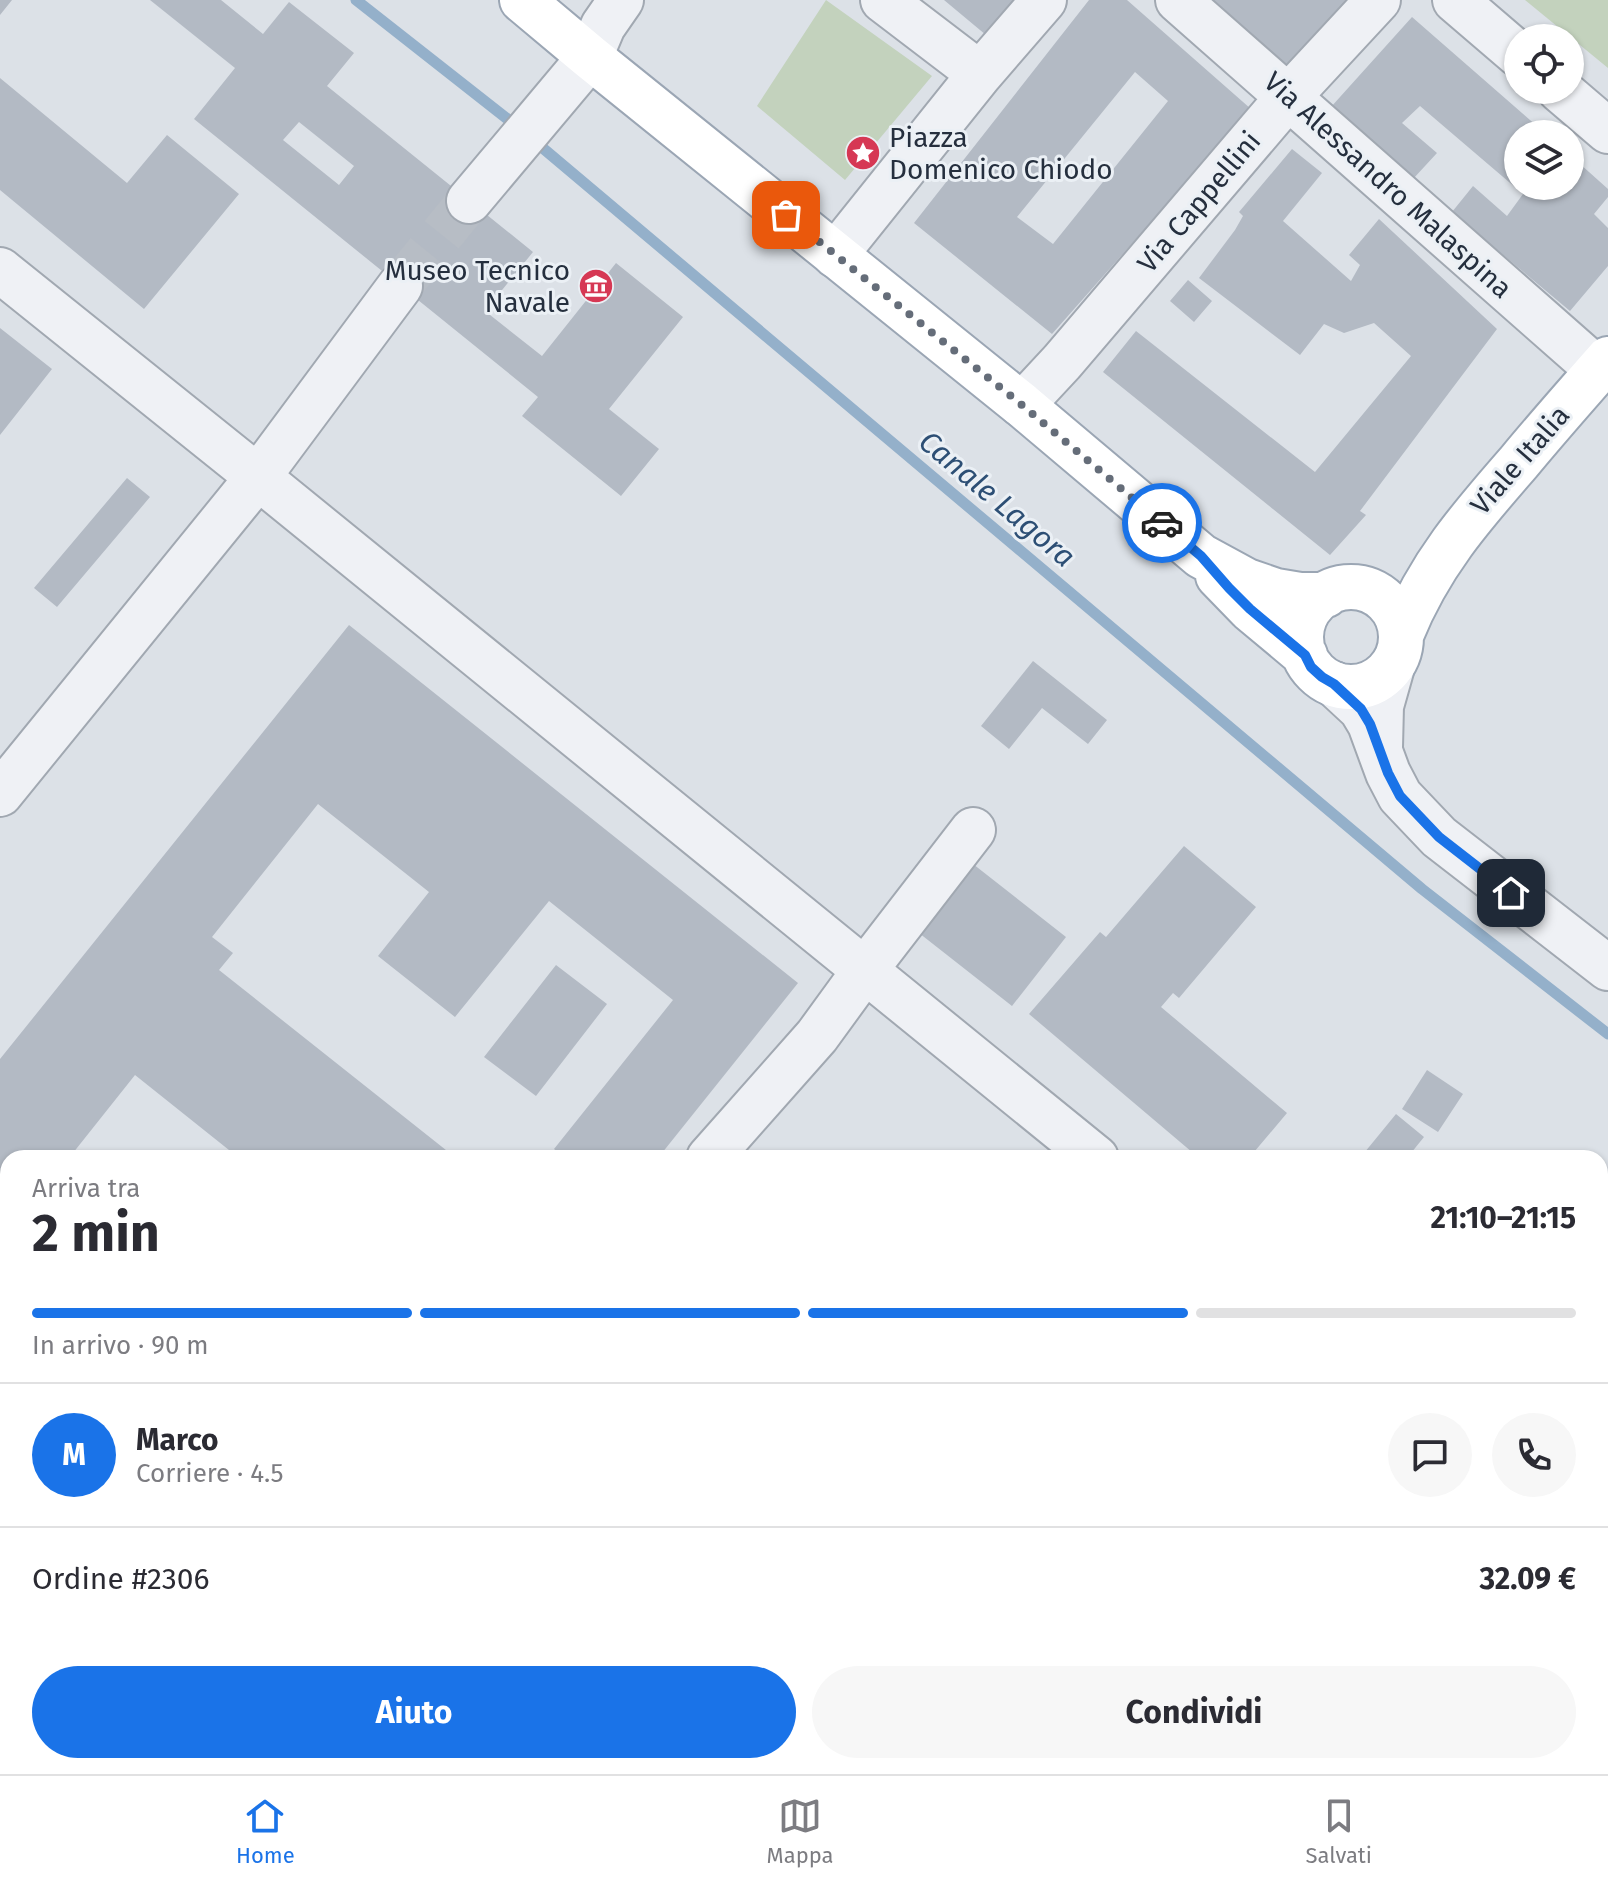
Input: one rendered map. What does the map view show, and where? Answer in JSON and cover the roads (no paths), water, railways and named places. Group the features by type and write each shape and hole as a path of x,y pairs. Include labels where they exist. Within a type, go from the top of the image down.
{"main road":[{"path":"522,0 1022,405 1201,556 1250,609 1319,670 1350,687 1366,685 1381,678 1397,651 1398,619 1390,606 1377,595 1344,592 1300,595 1276,591 1247,581 1201,556"},
{"name":"Viale Italia","path":"1397,651 1413,607 1429,576 1464,525 1603,365"},
{"name":"Viale Italia","path":"1344,592 1397,574 1423,558 1464,525"},
{"path":"1319,670 1301,642 1302,628 1315,604 1344,592"}],"street":[{"path":"480,188 590,57 603,26 621,0"},
{"path":"883,0 980,74"},
{"path":"835,255 980,74 1044,0"},
{"name":"Via Alessandro Malaspina","path":"1178,0 1603,365"},
{"name":"Via Cappellini","path":"1022,405 1289,96 1378,0"},
{"path":"1455,0 1504,42"},
{"path":"1576,104 1608,131"},
{"path":"0,270 1086,1150"},
{"path":"0,794 258,477 400,286"},
{"path":"1380,747 1381,706 1397,651"},
{"path":"1319,670 1361,709 1400,796 1439,837 1608,968"},
{"path":"716,1150 817,1036 973,830"}],"waterway":[{"name":"Canale Lagora","path":"356,0 519,128"},
{"name":"Canale Lagora","path":"532,139 1422,889 1608,1034"}],"tunnel":[{"path":"400,286 469,201"}],"place":[{"name":"Piazza Domenico Chiodo","path":"863,153"},
{"name":"Museo Tecnico Navale","path":"596,286"}]}
